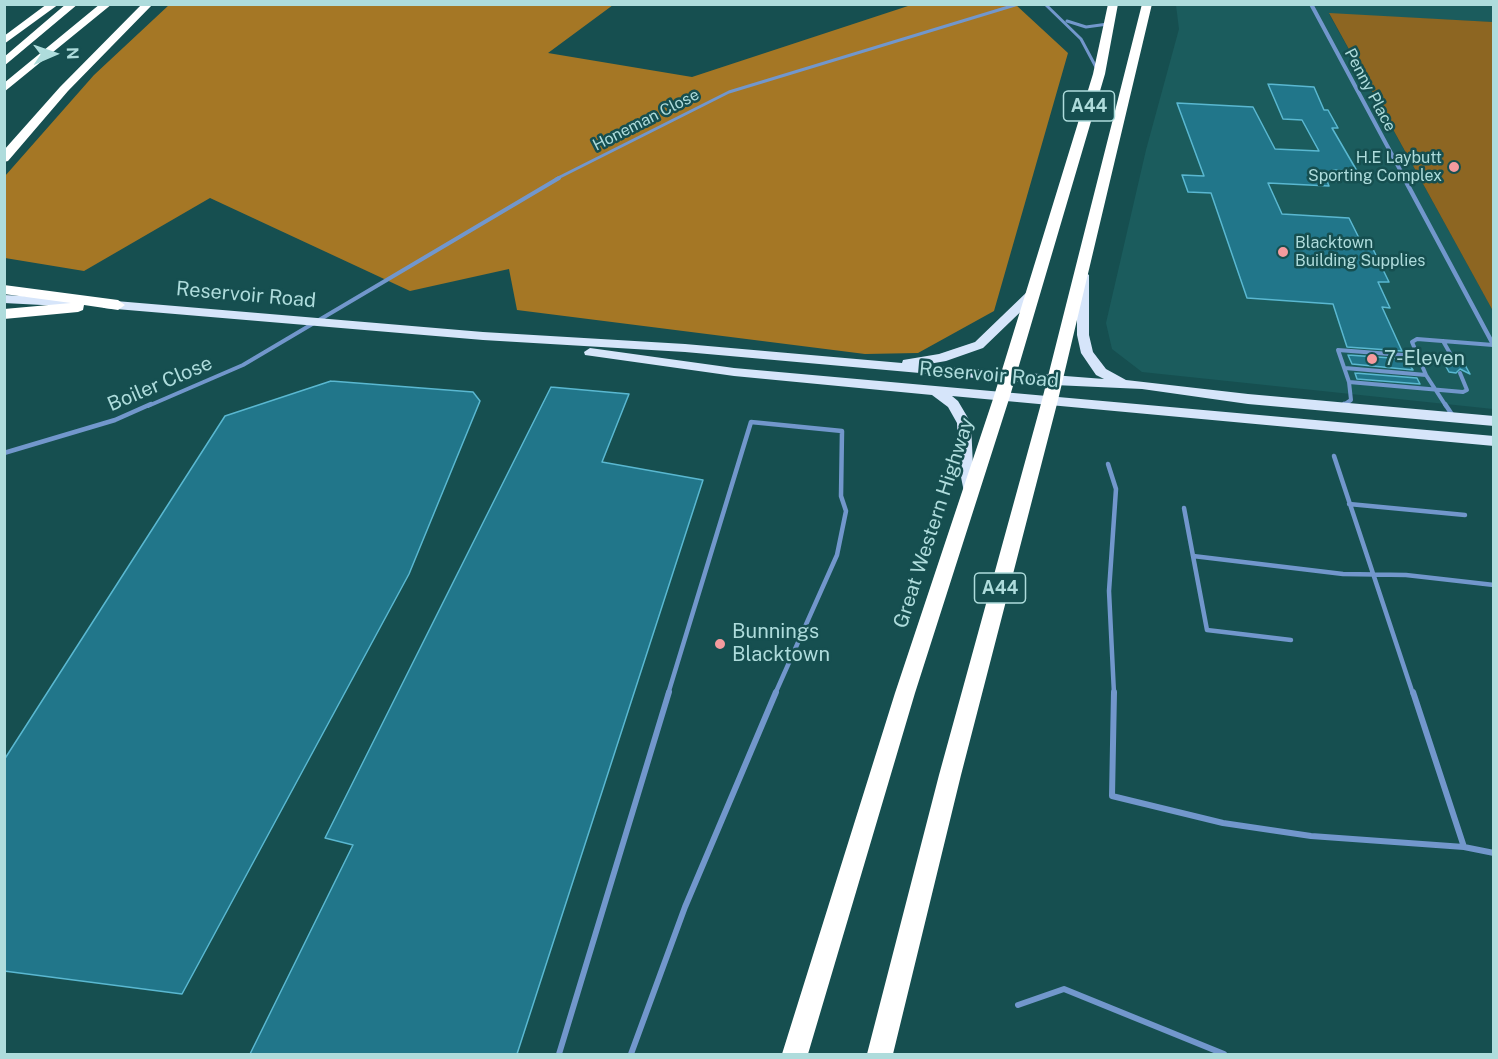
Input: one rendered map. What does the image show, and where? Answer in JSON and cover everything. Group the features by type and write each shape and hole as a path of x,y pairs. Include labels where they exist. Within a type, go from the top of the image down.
{"highway":[{"path":"4,41 54,4"},
{"path":"4,63 73,4"},
{"path":"4,80 92,4"},
{"path":"4,89 107,4"},
{"path":"4,158 64,89 148,4"},
{"name":"Great Western Highway","path":"795,1054 905,693 1008,377 1099,74 1113,4"},
{"name":"A44","path":"880,1054 950,775 1052,391 1147,4"},
{"path":"4,289 118,305"},
{"path":"4,314 118,305"}],"main road":[{"path":"1083,261 1083,335 1087,353 1101,372 1128,384"},
{"path":"888,367 941,358 979,345 993,335 1033,293"},
{"name":"Reservoir Road","path":"4,298 118,305 483,336 685,348 1008,377 1052,391 1494,441"},
{"name":"Reservoir Road","path":"483,336 734,372 1002,396 1128,384 1494,421"},
{"path":"934,390 953,404 964,423 966,467 971,492"}],"street":[{"name":"Penny Place","path":"1311,4 1493,346"}],"lane":[{"path":"1045,4 1064,20 1088,47 1099,74"},
{"name":"Honeman Close","path":"317,321 543,186 729,92 1015,5"},
{"path":"1064,20 1086,27 1110,24"},
{"name":"Boiler Close","path":"4,453 79,432 153,405 243,365 317,321"},
{"path":"1454,417 1434,390 1416,356 1412,345 1414,340 1493,346"},
{"path":"1443,341 1451,355"},
{"path":"1340,407 1351,400 1349,382 1338,350 1416,356"},
{"path":"1345,368 1426,375"},
{"path":"1349,382 1434,390 1467,390 1460,373"},
{"path":"559,1054 751,422 842,431 841,496 846,511 837,555 800,635 712,848 685,907 631,1054"},
{"path":"1334,456 1464,847"},
{"path":"1108,464 1116,489 1109,591 1115,725 1112,796 1234,825 1311,836 1464,847 1494,853"},
{"path":"1349,504 1465,515"},
{"path":"1184,508 1207,630 1291,640"},
{"path":"1193,556 1494,585"},
{"path":"1018,1005 1064,989 1215,1048 1224,1054"}],"shaded area":[{"path":"169,5 613,5 548,53 692,77 911,5 1016,5 1068,53 994,311 918,353 865,354 517,310 509,269 410,291 210,198 84,271 5,258 5,176 94,75"},
{"path":"1176,5 1493,5 1493,22 1329,14 1493,311 1493,409 1142,372 1112,349 1106,323 1146,150 1179,29"},
{"name":"H.E Laybutt Sporting Complex","path":"1329,13 1493,22 1493,311"}],"building":[{"path":"1268,84 1314,87 1324,110 1328,110 1338,128 1332,128 1357,171 1333,170 1339,182 1327,181 1329,186 1268,183 1282,214 1349,218 1361,242 1370,243 1389,282 1378,282 1390,308 1382,307 1402,351 1347,347 1333,304 1247,298 1211,193 1188,192 1182,175 1204,176 1177,103 1253,107 1275,149 1319,151 1302,120 1283,119"},
{"path":"1439,354 1446,355 1450,359 1460,356 1470,374 1460,369 1456,373 1449,372"},
{"path":"1348,355 1406,359 1413,370 1352,364"},
{"path":"1355,373 1417,378 1420,384 1357,379"},
{"path":"331,381 473,392 480,401 409,574 182,994 4,971 4,760 225,416"},
{"path":"551,387 629,394 602,462 703,480 517,1054 250,1054 353,845 325,838"}],"place":[{"name":"H.E Laybutt Sporting Complex","path":"1454,167"},
{"name":"Blacktown Building Supplies","path":"1283,252"},
{"name":"7-Eleven","path":"1372,359"},
{"name":"Bunnings Blacktown","path":"720,644"}]}
